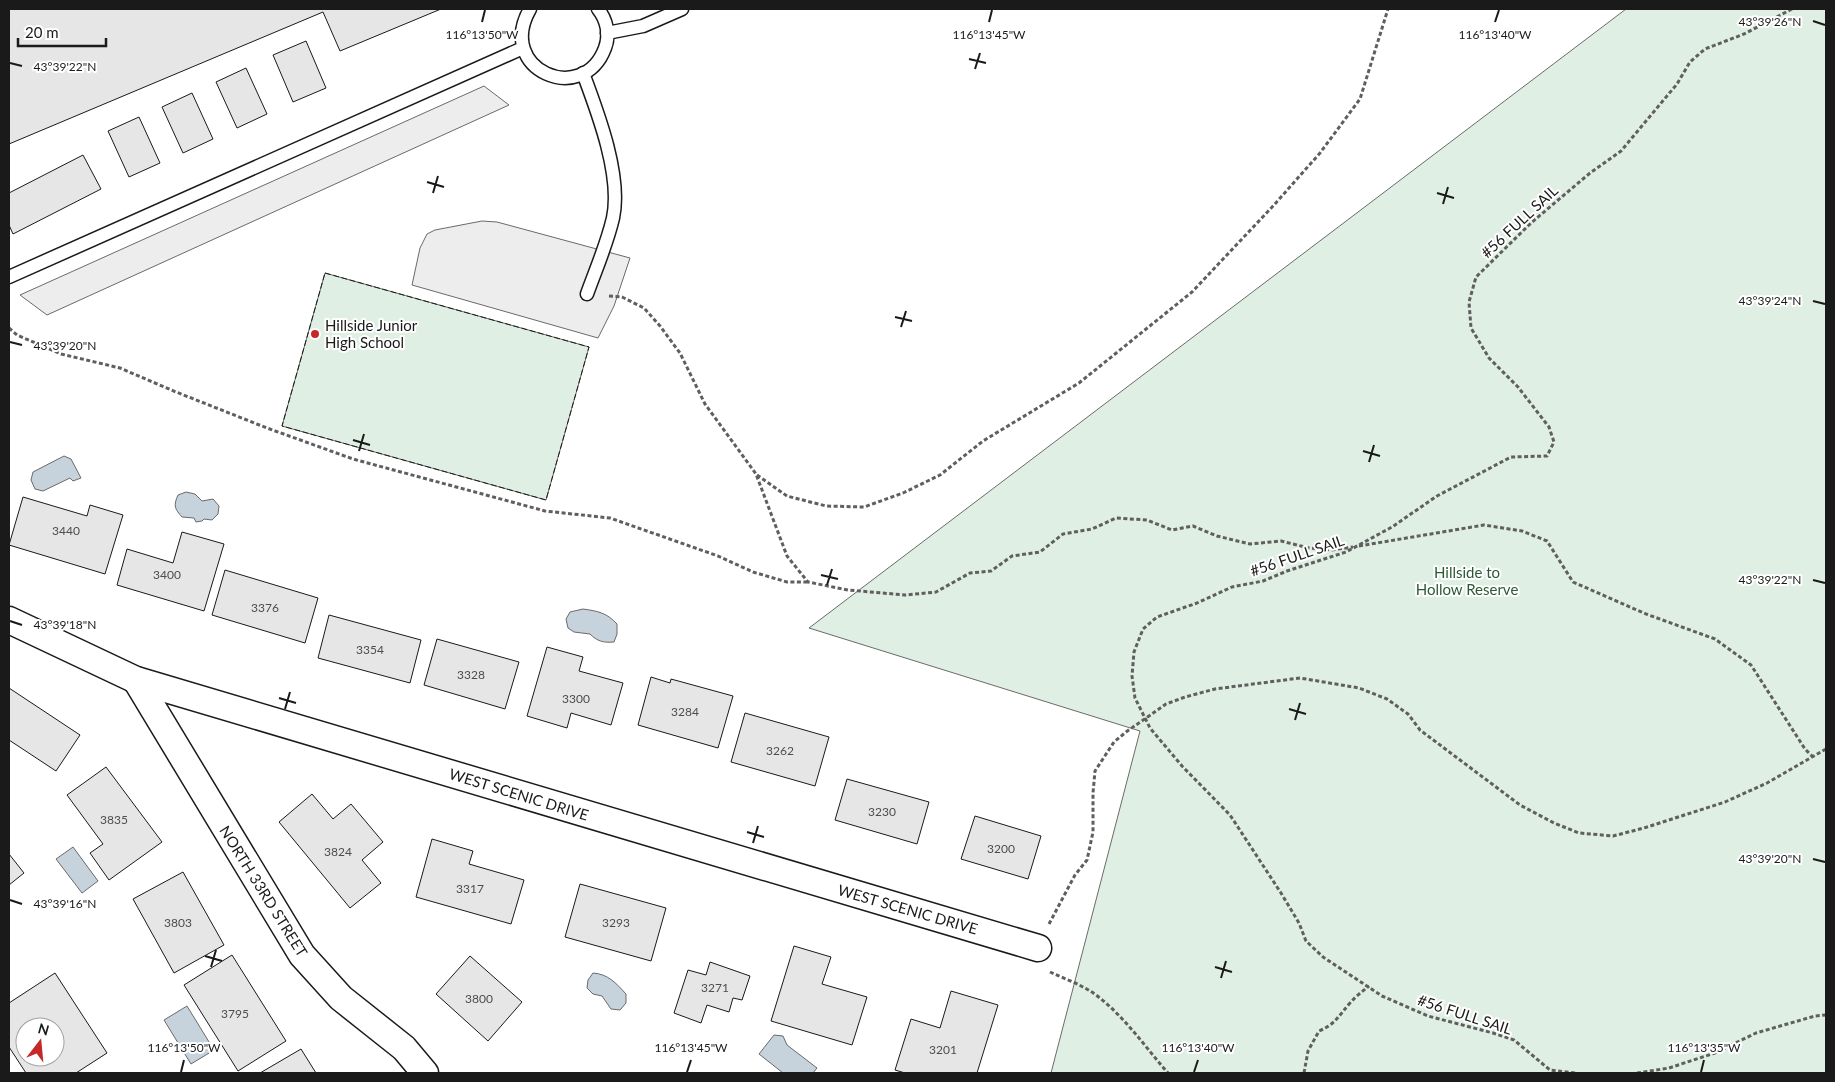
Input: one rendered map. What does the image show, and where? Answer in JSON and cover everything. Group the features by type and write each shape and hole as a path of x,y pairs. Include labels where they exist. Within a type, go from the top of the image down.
{"street":[{"name":"WEST SCENIC DRIVE","path":"9,620 136,680 1037,940"},
{"name":"NORTH 33RD STREET","path":"136,680 302,955 341,998 404,1048 425,1073"}],"lane":[{"path":"530,9 524,20 521,34 523,48 529,60 540,70 552,77 567,78 583,74 593,67 602,56 607,43 607,33 603,15 598,9"},
{"path":"607,33 643,26 682,9"},
{"path":"9,277 523,48"},
{"path":"583,74 596,109 608,151 615,203 613,219 587,294"}],"path":[{"path":"756,474 787,496 826,506 864,507 903,493 940,475 984,442 1079,383 1192,292 1274,205 1320,152 1360,99 1388,9"},
{"name":"#56 FULL SAIL","path":"1575,1073 1550,1070 1514,1040 1428,1016 1382,996 1323,957 1306,940 1299,923 1281,892 1230,815 1182,766 1150,728 1135,698 1132,676 1134,652 1143,629 1158,617 1197,603 1232,587 1263,581 1287,571 1346,552 1392,527 1437,496 1511,457 1547,456 1554,442 1549,427 1518,387 1488,358 1471,328 1469,302 1476,277 1539,217 1590,173 1621,151 1676,84 1690,62 1705,49 1744,34 1792,9"},
{"path":"587,294 622,297 644,308 660,326 680,353 706,404 756,474 787,556 808,582"},
{"path":"9,328 16,335 61,354 120,368 267,428 353,459 545,511 610,518 718,556 753,572 787,582 808,582 848,590 905,596 936,592 970,573 992,571 1012,556 1040,552 1063,534 1092,529 1116,518 1147,520 1172,530 1193,526 1217,536 1250,544 1281,541 1309,548 1331,550 1484,525 1522,531 1547,541 1573,582 1646,614 1715,639 1752,665 1805,749 1813,757"},
{"path":"1168,1073 1130,1027 1100,998 1079,984 1029,963 1037,940 1049,926 1075,875 1087,860 1093,832 1093,793 1096,771 1114,742 1166,704 1215,689 1300,678 1359,688 1387,699 1408,714 1420,730 1520,805 1554,823 1579,833 1613,836 1653,826 1725,802 1767,783 1826,749"},
{"path":"1304,1073 1308,1051 1319,1031 1334,1023 1350,1002 1369,986"},
{"path":"1637,1073 1669,1068 1716,1053 1756,1033 1815,1016 1826,1015"}],"green space":[{"name":"Hillside to Hollow Reserve","path":"1626,9 1826,9 1826,1073 1051,1073 1140,731 809,628"},
{"path":"325,273 589,347 546,500 282,426"}],"shaded area":[{"path":"484,86 509,105 47,315 20,295"},
{"path":"482,221 497,222 630,258 614,306 598,338 412,285 420,248 427,234 435,230"},
{"path":"64,456 71,459 81,478 73,481 70,478 43,491 35,489 31,480 33,472"},
{"path":"186,492 195,494 202,501 213,499 219,506 218,514 212,520 204,519 196,522 194,518 182,517 175,505 178,495"},
{"path":"583,609 602,613 610,617 617,624 617,634 614,642 600,641 590,634 574,632 568,628 566,619 570,612"},
{"path":"73,847 98,881 82,893 56,859"},
{"path":"593,973 607,977 626,994 626,1003 620,1010 611,1009 602,996 593,994 587,988 588,980"},
{"path":"187,1006 214,1050 191,1064 164,1020"},
{"path":"774,1035 783,1036 787,1045 817,1068 813,1073 783,1073 759,1054"}],"building":[{"path":"9,9 441,9 340,51 323,12 9,144"},
{"path":"306,41 326,88 293,102 273,55"},
{"path":"246,68 267,114 237,128 216,82"},
{"path":"192,93 213,139 183,153 162,107"},
{"path":"139,117 160,163 129,177 108,131"},
{"path":"83,155 101,189 13,234 9,225 9,193"},
{"path":"23,497 87,516 90,505 123,515 105,574 9,545"},
{"path":"182,532 224,544 204,611 117,585 127,549 173,563"},
{"path":"225,570 318,598 305,643 212,615"},
{"path":"329,615 421,640 410,683 318,658"},
{"path":"437,639 519,662 505,709 424,685"},
{"path":"547,647 583,657 579,671 623,683 611,725 571,713 567,728 527,716"},
{"path":"651,677 670,683 671,679 733,696 718,748 638,725"},
{"path":"9,688 80,735 56,771 9,740"},
{"path":"745,713 829,737 815,786 731,762"},
{"path":"106,767 162,842 109,880 90,853 103,844 67,795"},
{"path":"847,779 929,802 917,844 835,820"},
{"path":"312,794 333,819 351,804 383,842 362,860 381,883 350,908 279,822"},
{"path":"975,816 1041,836 1028,879 961,859"},
{"path":"432,839 473,851 469,864 524,880 511,924 416,897"},
{"path":"9,854 24,873 9,885"},
{"path":"183,872 224,945 174,973 133,899"},
{"path":"580,884 666,908 651,961 565,937"},
{"path":"794,946 831,957 822,984 867,997 852,1045 771,1021"},
{"path":"232,955 286,1041 238,1071 184,985"},
{"path":"470,956 522,1002 488,1041 436,994"},
{"path":"710,962 750,976 742,1000 733,998 729,1012 707,1005 701,1023 674,1013 688,970 706,975"},
{"path":"55,973 107,1053 76,1073 26,1073 22,1067 65,1067 65,1017 15,1017 15,1056 9,1047 9,1003"},
{"path":"951,991 998,1005 977,1073 905,1073 895,1070 911,1019 940,1028"},
{"path":"301,1049 316,1073 260,1073"}],"fence":[{"path":"325,273 589,347 546,500 282,426 325,273"}],"place":[{"name":"Hillside Junior High School","path":"315,334"}]}
